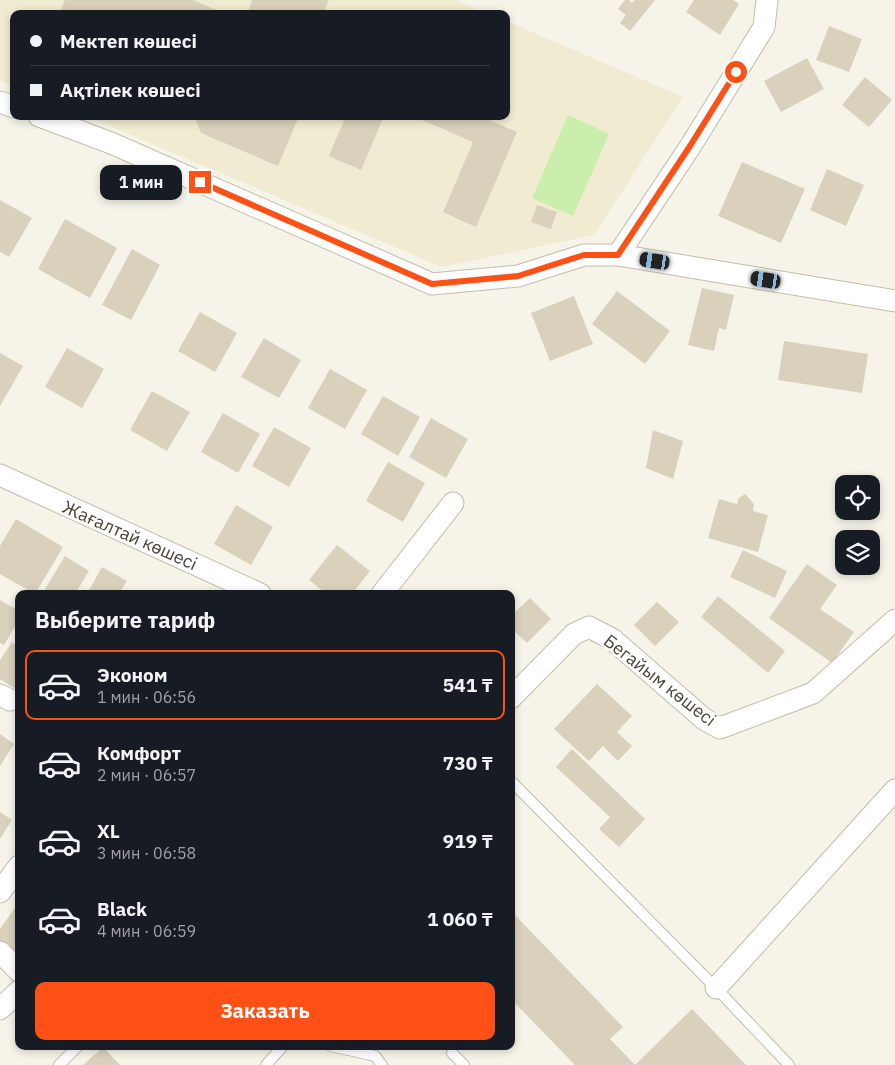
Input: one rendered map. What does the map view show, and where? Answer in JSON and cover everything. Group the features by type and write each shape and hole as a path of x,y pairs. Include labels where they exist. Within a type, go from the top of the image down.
{"street":[{"path":"618,255 690,146 764,27 767,0"},
{"path":"50,120 111,143 432,284 518,276 584,255 618,255 895,301"},
{"name":"Жағалтай көшесі","path":"0,475 251,590"},
{"path":"385,590 453,503"},
{"name":"Бегайым көшесі","path":"515,694 574,634 590,627 612,639 704,719 720,728 813,694 895,620"},
{"path":"716,988 895,790"},
{"path":"0,892 15,871"},
{"path":"0,952 15,968"},
{"path":"0,1009 15,995"}],"lane":[{"path":"515,785 716,988 789,1065"},
{"path":"59,1065 74,1050"},
{"path":"266,1065 279,1050"},
{"path":"349,1050 375,1056 382,1065"},
{"path":"452,1053 464,1065"}],"shaded area":[{"path":"0,0 456,0 480,10 10,10 10,84 0,80"},
{"path":"510,23 683,97 594,235 442,267 95,120 510,120"}],"green space":[{"path":"568,115 609,134 573,216 532,198"}],"building":[{"path":"65,0 193,0 217,10 61,10"},
{"path":"252,0 329,0 325,10 248,10"},
{"path":"625,0 629,0 632,3 635,0 655,0 630,31 620,23 626,15 618,9"},
{"path":"694,0 733,0 739,4 720,35 686,12"},
{"path":"829,26 862,39 849,72 816,60"},
{"path":"807,58 824,89 781,112 764,81"},
{"path":"865,77 892,100 869,127 842,105"},
{"path":"196,120 297,120 278,166 201,133"},
{"path":"344,120 382,120 361,170 329,156"},
{"path":"422,120 489,120 517,132 476,227 443,212 473,142"},
{"path":"742,162 805,189 781,243 718,216"},
{"path":"827,169 864,185 846,226 810,210"},
{"path":"0,200 32,218 9,257 0,252"},
{"path":"537,205 557,212 551,229 531,222"},
{"path":"65,219 117,248 90,298 38,269"},
{"path":"132,249 160,265 131,320 102,305"},
{"path":"702,288 734,295 726,330 719,328 714,351 688,345"},
{"path":"617,291 670,331 645,364 592,324"},
{"path":"574,296 593,344 550,361 531,313"},
{"path":"200,312 237,333 215,372 178,351"},
{"path":"264,338 301,360 279,398 241,377"},
{"path":"784,341 868,354 862,393 778,380"},
{"path":"67,348 104,369 82,408 45,387"},
{"path":"0,353 23,366 0,406"},
{"path":"330,369 367,390 345,429 308,408"},
{"path":"152,391 190,412 167,451 130,430"},
{"path":"383,396 420,417 398,456 361,434"},
{"path":"223,413 260,434 238,473 201,452"},
{"path":"431,418 468,439 446,478 409,457"},
{"path":"274,427 311,448 289,487 252,466"},
{"path":"653,430 683,441 673,479 646,468"},
{"path":"388,462 425,483 403,522 366,501"},
{"path":"745,494 754,504 753,511 768,515 758,552 708,538 719,499 737,504 739,498"},
{"path":"236,505 273,527 251,565 214,544"},
{"path":"16,519 63,547 37,590 28,590 0,574 0,546"},
{"path":"337,545 370,571 355,590 322,590 309,580"},
{"path":"743,550 787,571 775,598 730,577"},
{"path":"65,556 89,571 77,590 44,590"},
{"path":"807,564 837,585 820,609 854,632 832,663 769,618"},
{"path":"102,567 127,581 121,590 89,590"},
{"path":"718,596 785,651 768,673 701,617"},
{"path":"530,598 551,619 527,643 515,632 515,612"},
{"path":"0,600 15,609 15,627 4,645 0,643"},
{"path":"657,602 679,622 655,646 634,625"},
{"path":"12,642 15,644 15,689 0,679 0,660"},
{"path":"597,684 632,716 617,732 632,746 618,761 603,746 589,761 554,729"},
{"path":"0,734 14,744 0,766"},
{"path":"572,749 645,819 619,847 599,829 610,817 556,767"},
{"path":"0,812 12,820 0,839"},
{"path":"15,908 15,951 0,941 0,929"},
{"path":"515,915 623,1027 610,1039 635,1065 575,1065 515,1003"},
{"path":"692,1009 746,1065 635,1065"},
{"path":"100,1050 106,1050 120,1065 83,1065"}],"route":[{"path":"200,182 432,284 518,276 584,255 618,255 736,72"}]}
